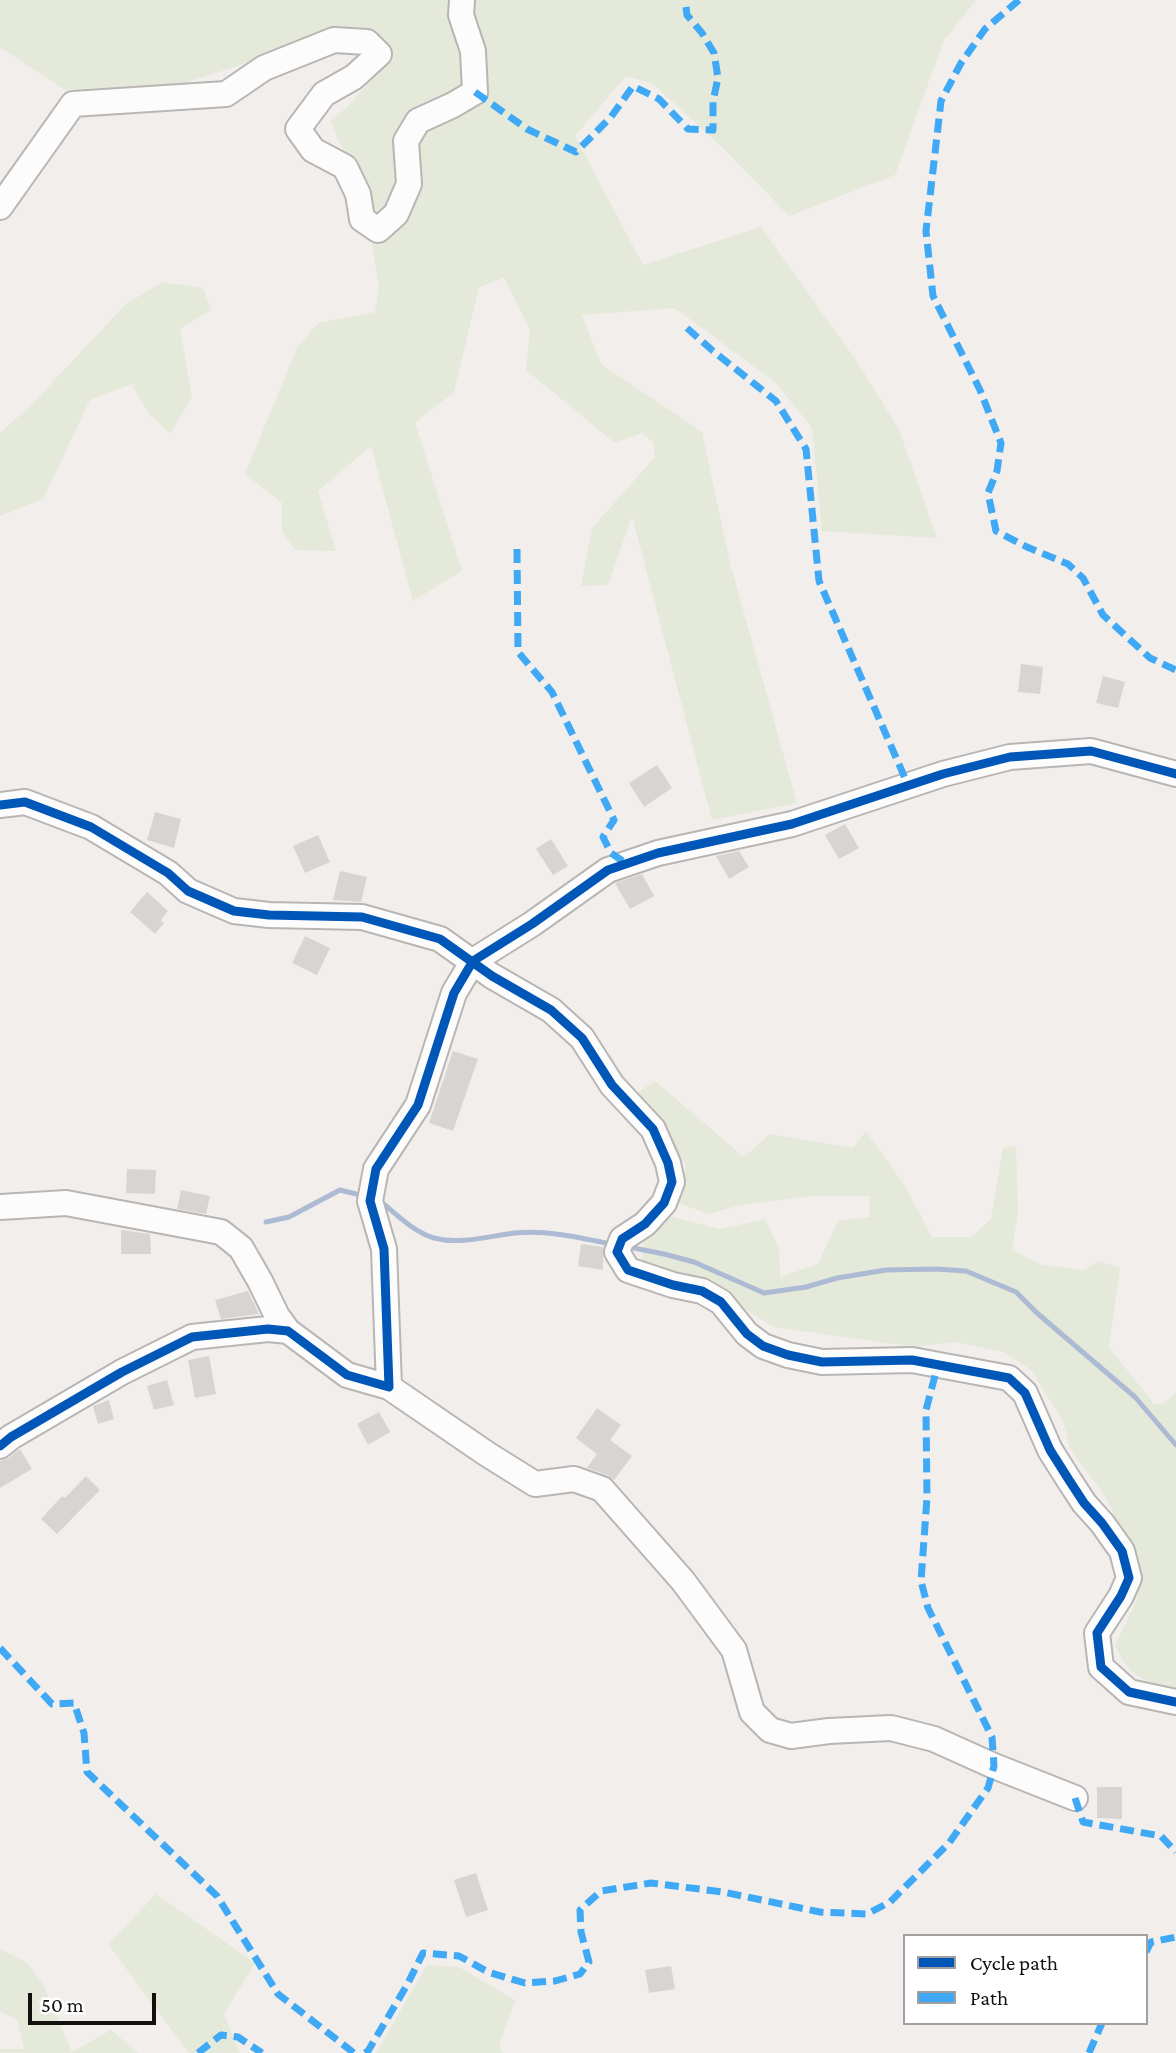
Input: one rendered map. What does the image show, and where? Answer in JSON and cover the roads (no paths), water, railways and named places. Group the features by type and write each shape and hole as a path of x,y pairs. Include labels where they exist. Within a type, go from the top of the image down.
{"street":[{"path":"0,207 73,104 226,94 264,68 334,40 367,42 379,54 354,77 324,94 298,129 313,150 345,167 358,194 362,219 378,229 396,214 409,184 406,141 418,121 475,92 473,51 461,15 462,0"},
{"path":"389,1387 384,1250 370,1201 376,1169 418,1105 454,993 473,961 532,924 608,870 658,853 792,824 943,774 1010,757 1091,751 1176,774"},
{"path":"0,805 25,802 91,827 168,873 188,891 234,911 269,915 362,917 440,939 492,976 551,1010 582,1038 612,1085 653,1129 668,1163 672,1182 664,1203 645,1224 622,1239 617,1252 628,1270 673,1285 702,1291 721,1302 747,1334 763,1346 788,1355 822,1362 912,1360 1009,1378 1025,1393 1050,1450 1084,1503 1122,1551 1129,1578 1121,1596 1097,1633 1101,1667 1129,1692 1176,1702"},
{"path":"0,1207 66,1203 221,1232 241,1248 277,1316 288,1331 348,1375 389,1387 535,1484 573,1479 602,1489 683,1581 734,1650 752,1712 770,1730 791,1736 891,1728 934,1739 1075,1798"},
{"path":"0,1446 122,1372 192,1337 268,1329 288,1331"}],"waterway":[{"path":"266,1222 289,1217 340,1190 356,1194"},
{"path":"385,1205 421,1232 444,1240 537,1232 606,1243"},
{"path":"634,1248 694,1262 764,1293 886,1270 966,1271 1016,1292 1135,1397 1176,1445"}]}
